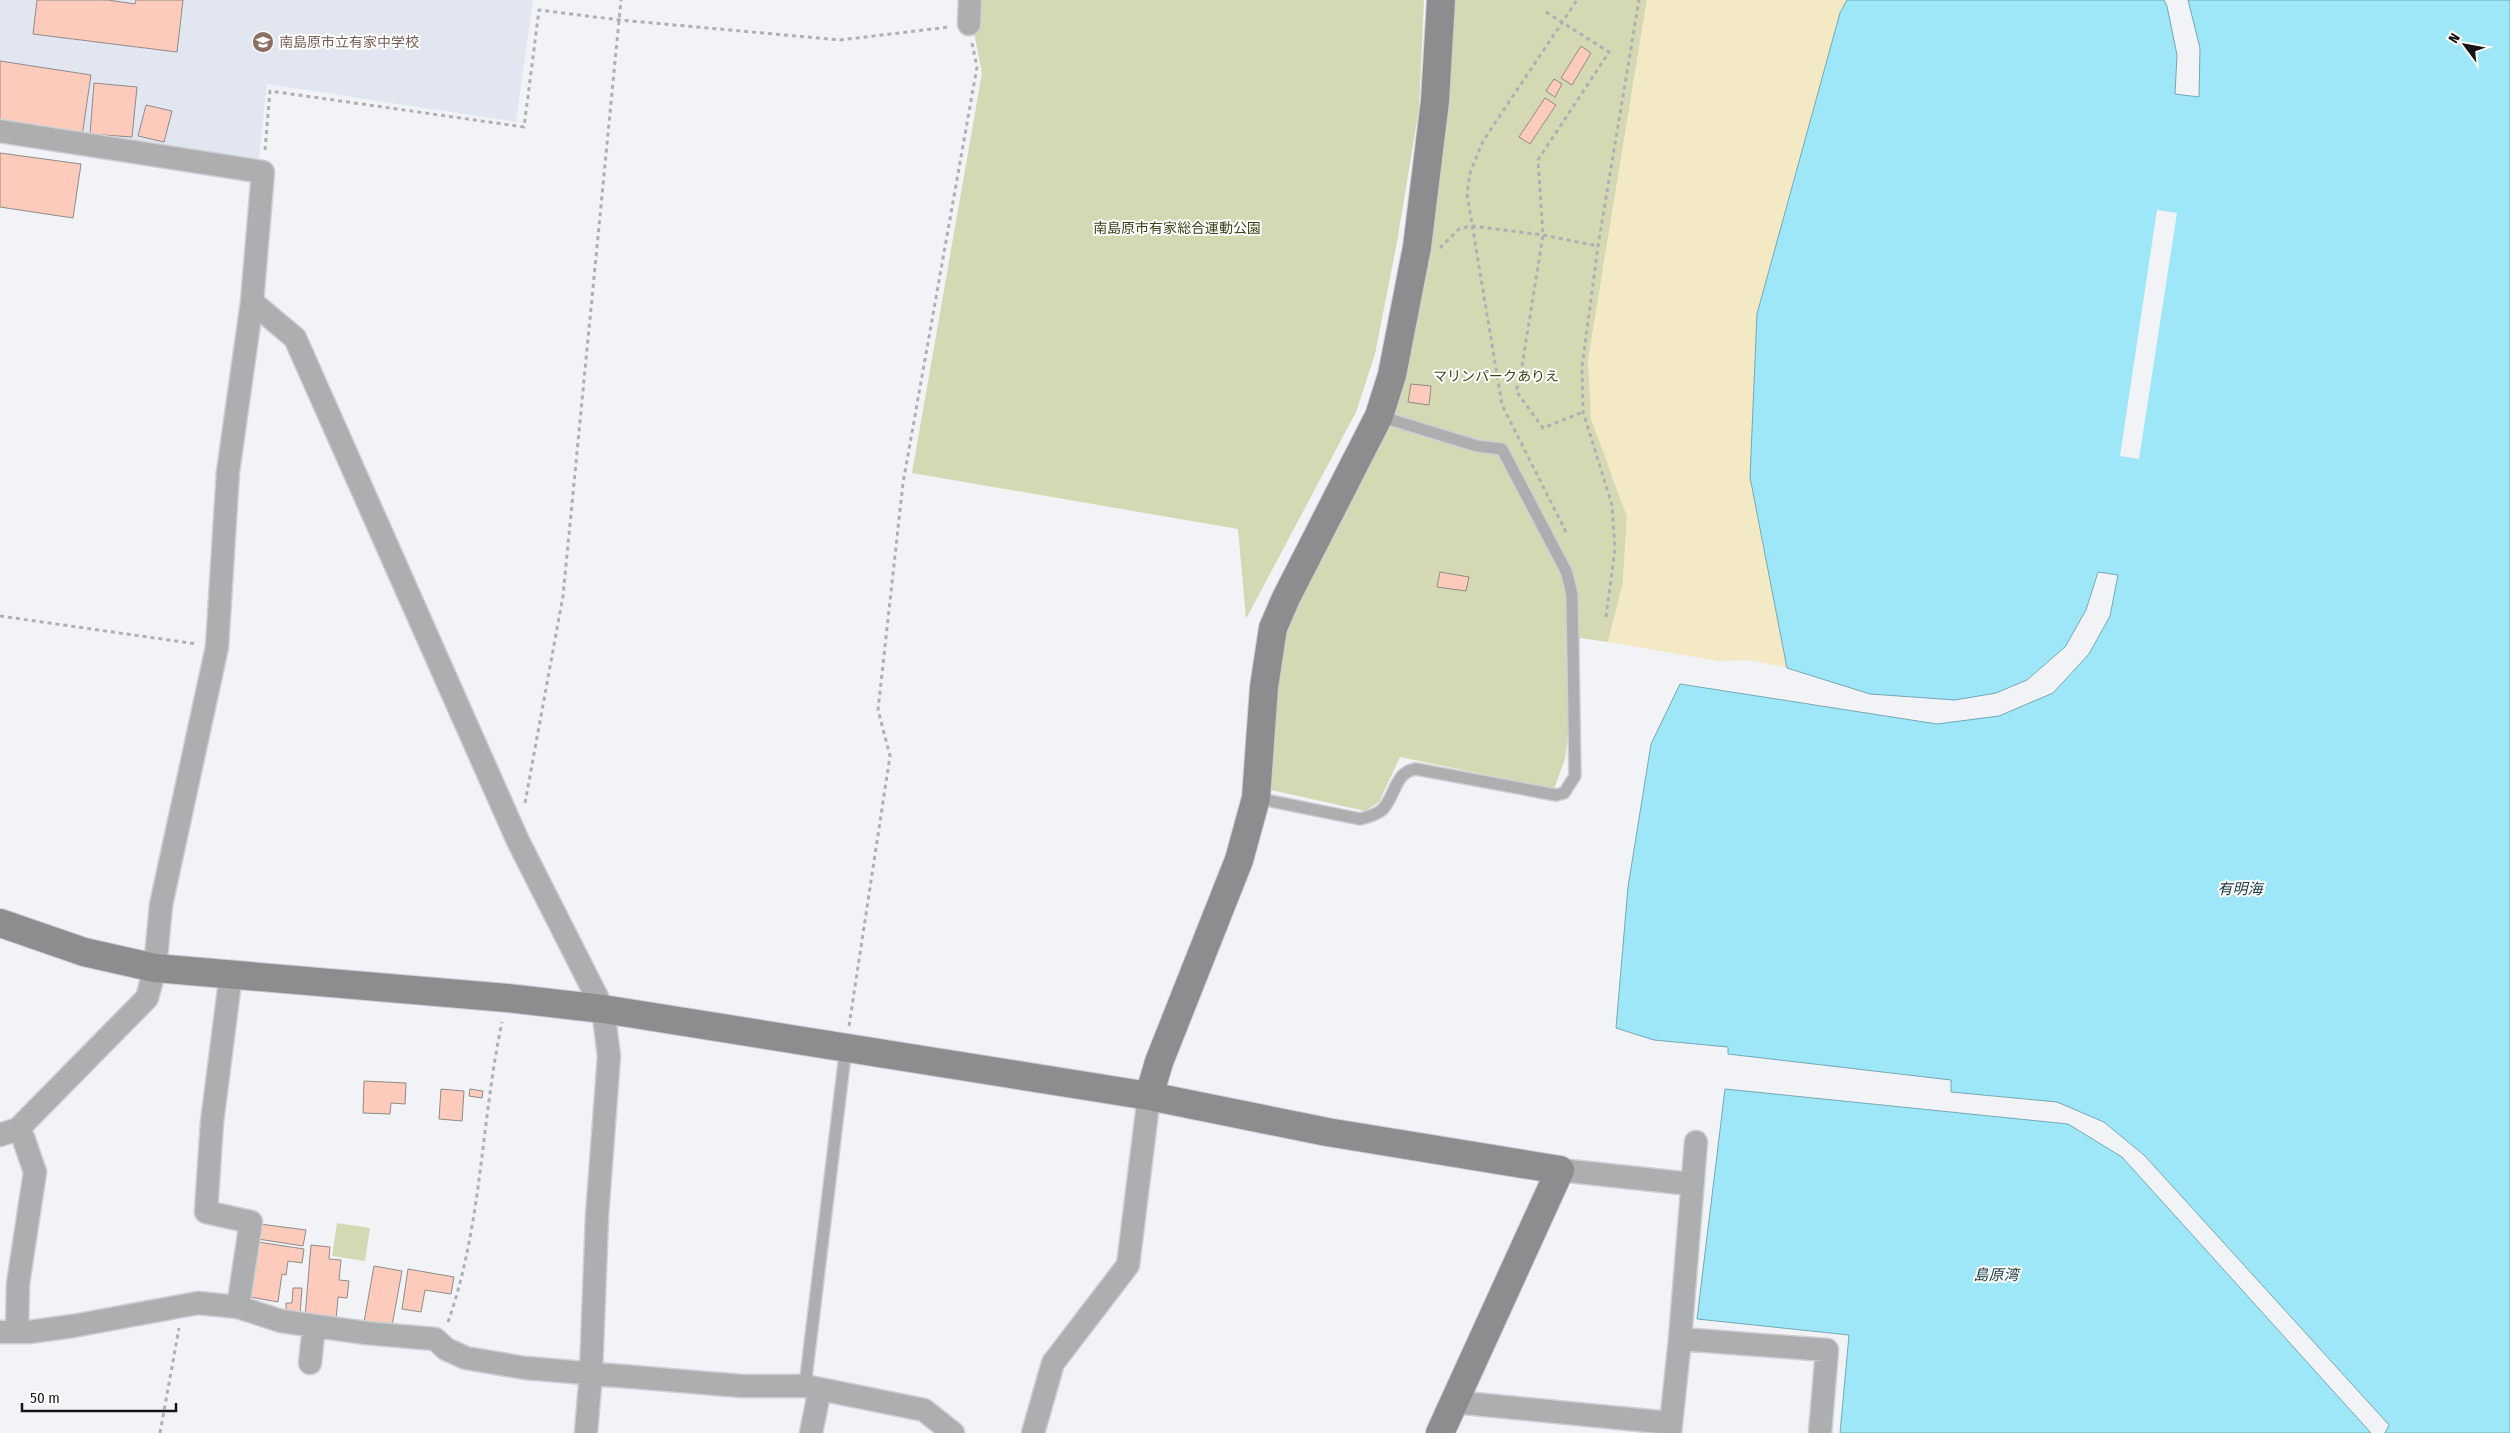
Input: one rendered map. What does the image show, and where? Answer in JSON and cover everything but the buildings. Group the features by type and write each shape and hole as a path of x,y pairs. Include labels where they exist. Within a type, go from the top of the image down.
{"street":[{"path":"969,24 970,0"},
{"path":"1033,1433 1053,1363 1128,1265 1149,1096 1158,1062 1239,860 1256,798 1264,686 1273,628 1286,598 1379,416 1392,375 1417,247 1435,101 1441,0"},
{"path":"0,131 263,172 252,302 228,472 217,647 161,905 155,968 147,998 9,1132 23,1137 35,1172 9,1332 73,1326 198,1303 238,1307 281,1321 366,1333 435,1339 446,1349 466,1358 525,1368 741,1386 812,1387 924,1410 954,1433"},
{"path":"252,302 295,338 518,841 603,1009 609,1056 597,1216 591,1373 586,1433"},
{"path":"0,923 84,952 155,968 506,998 603,1009 1149,1096 1327,1132 1560,1170 1691,1184"},
{"path":"231,974 212,1122 206,1212 251,1222 238,1307"},
{"path":"1454,1402 1670,1428 1680,1339 1691,1184 1696,1142"},
{"path":"1440,1433 1560,1170"},
{"path":"310,1364 314,1326"},
{"path":"1680,1339 1827,1350 1820,1433"},
{"path":"812,1387 812,1433"}],"lane":[{"path":"1256,798 1360,819 1375,815 1383,809 1400,778 1407,770 1416,769 1556,795 1564,793 1575,776 1572,595 1567,573 1502,449 1477,446 1379,416"},
{"path":"812,1387 846,1047"}],"path":[{"path":"518,841 563,596 621,0"},
{"path":"1566,534 1502,404 1467,194 1470,173 1482,141 1577,0"},
{"path":"1606,617 1615,549 1612,505 1583,412 1582,367 1598,246 1639,0"},
{"path":"263,172 270,91 524,127 539,10 620,20 840,40 969,24 977,67 903,483 878,710 890,756 846,1047"},
{"path":"1546,12 1609,52 1538,160 1543,235 1520,379 1516,391 1543,428 1583,412"},
{"path":"1417,247 1441,248 1460,229 1471,226 1543,235 1598,246"},
{"path":"0,616 217,647"},
{"path":"435,1339 448,1323 460,1289 480,1181 497,1046 506,998"},
{"path":"160,1433 182,1305"}],"shaded area":[{"name":"南島原市立有家中学校","path":"0,0 533,0 516,122 267,84 258,168 0,126"}],"green space":[{"name":"南島原市有家総合運動公園","path":"974,0 1424,0 1419,109 1397,242 1375,354 1356,412 1246,619 1238,529 912,473 982,73 972,23"},
{"name":"マリンパークありえ","path":"1451,0 1647,0 1588,361 1611,474 1627,516 1623,583 1608,642 1566,636 1569,724 1565,759 1554,789 1400,757 1379,802 1365,811 1271,790 1270,738 1286,621 1375,451"},
{"path":"337,1223 370,1228 365,1261 332,1256"}],"sand":[{"path":"1647,0 1847,0 1840,13 1757,314 1750,477 1787,668 1749,660 1718,661 1608,642 1623,583 1627,516 1591,419 1588,361"}],"water":[{"name":"有明海","path":"1847,0 2164,0 2167,6 2177,55 2175,94 2199,97 2200,48 2188,0 2510,0 2510,1433 2385,1433 2389,1425 2145,1156 2104,1122 2057,1102 1951,1092 1951,1080 1728,1054 1728,1047 1654,1040 1616,1028 1628,887 1651,744 1680,684 1937,724 1999,716 2053,693 2089,654 2110,616 2118,575 2098,572 2086,610 2065,647 2027,680 1996,693 1955,700 1870,694 1787,668 1750,477 1757,314 1840,13"},
{"name":"島原湾","path":"1725,1089 2068,1124 2122,1157 2371,1433 1840,1433 1849,1335 1697,1319"}],"pier":[{"path":"2157,210 2177,213 2139,459 2120,456"}],"place":[{"name":"南島原市立有家中学校","path":"263,42"}]}
